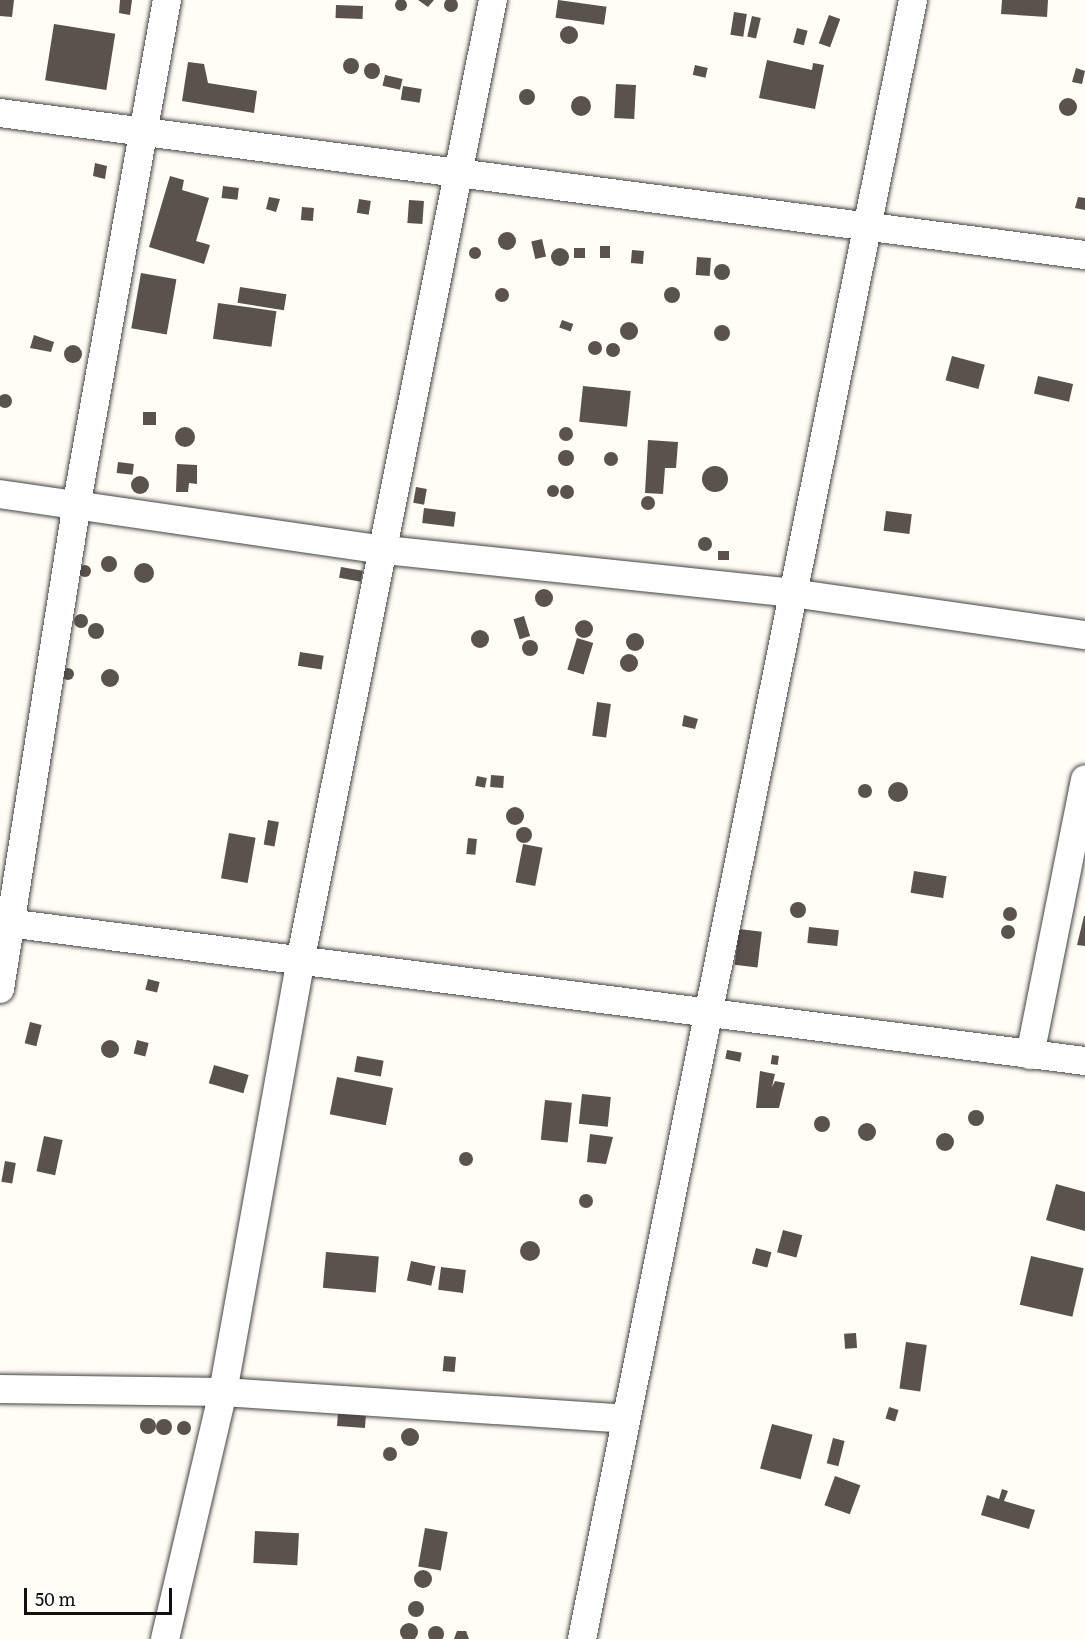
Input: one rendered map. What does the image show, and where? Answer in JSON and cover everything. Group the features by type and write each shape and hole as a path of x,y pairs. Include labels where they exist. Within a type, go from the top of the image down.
{"street":[{"path":"0,989 5,923 76,502 167,0"},
{"path":"165,1639 223,1392 300,962 385,550 455,172 493,0"},
{"path":"582,1639 705,1016 913,0"},
{"path":"0,112 1085,255"},
{"path":"0,494 76,502 385,550 792,593 1085,635"},
{"path":"1030,1054 1085,778"},
{"path":"5,923 705,1016 1085,1061"},
{"path":"0,1389 223,1392 625,1419"}],"building":[{"path":"448,-2 454,-2 458,5 454,12 448,12 444,8 444,2"},
{"path":"403,-1 407,5 403,11 399,11 395,3"},
{"path":"0,0 14,0 12,17 0,16"},
{"path":"120,0 132,0 130,15 119,13"},
{"path":"418,0 434,0 428,7"},
{"path":"558,0 607,7 604,25 555,18"},
{"path":"1002,0 1048,0 1047,17 1001,14"},
{"path":"336,5 363,6 363,19 336,18"},
{"path":"734,12 747,14 743,37 730,35"},
{"path":"829,15 840,19 830,47 819,43"},
{"path":"752,16 761,18 756,38 747,36"},
{"path":"54,24 115,34 106,90 45,80"},
{"path":"569,26 575,29 578,35 575,41 569,44 563,41 560,35 563,29"},
{"path":"797,28 808,31 804,45 793,42"},
{"path":"351,58 359,66 351,74 343,66"},
{"path":"767,60 812,70 813,63 824,65 815,109 759,98"},
{"path":"188,62 204,64 208,83 257,91 254,113 182,101"},
{"path":"369,63 375,63 380,71 378,77 369,79 364,74 364,68"},
{"path":"695,65 708,68 705,78 693,75"},
{"path":"1076,68 1085,71 1082,84 1072,82"},
{"path":"385,75 403,79 400,90 383,86"},
{"path":"616,84 636,85 634,119 614,118"},
{"path":"403,86 422,89 420,103 401,100"},
{"path":"527,89 535,97 527,105 519,97"},
{"path":"581,96 588,99 591,106 588,113 581,116 574,113 571,106 574,99"},
{"path":"1064,98 1072,98 1077,103 1075,114 1064,116 1059,111 1059,103"},
{"path":"95,163 107,166 105,179 93,176"},
{"path":"170,176 184,180 182,190 209,198 196,241 210,245 204,264 149,247"},
{"path":"223,186 239,188 237,200 222,198"},
{"path":"269,197 280,199 276,212 266,209"},
{"path":"1078,197 1085,198 1085,210 1075,208"},
{"path":"359,199 371,201 369,215 357,213"},
{"path":"409,200 424,201 422,224 407,223"},
{"path":"302,207 314,208 313,221 301,220"},
{"path":"503,232 511,232 516,237 514,248 503,250 498,245 498,237"},
{"path":"542,239 546,257 535,259 531,241"},
{"path":"600,246 610,246 610,258 600,258"},
{"path":"477,247 481,253 477,259 473,259 469,251"},
{"path":"560,248 566,251 569,257 566,263 560,266 554,263 551,257 554,251"},
{"path":"574,248 585,248 585,258 574,258"},
{"path":"632,250 644,251 643,264 631,263"},
{"path":"697,257 711,258 710,276 696,275"},
{"path":"722,264 730,272 722,280 714,272"},
{"path":"141,273 176,279 167,334 131,328"},
{"path":"240,287 286,294 284,310 237,303"},
{"path":"669,287 675,287 680,295 678,301 669,303 664,298 664,292"},
{"path":"502,288 507,290 509,295 507,300 502,302 497,300 495,295 497,290"},
{"path":"218,303 276,311 271,347 213,339"},
{"path":"562,320 573,324 571,332 559,328"},
{"path":"629,322 635,325 638,331 635,337 629,340 623,337 620,331 623,325"},
{"path":"722,325 730,333 722,341 714,333"},
{"path":"34,335 54,342 51,352 30,348"},
{"path":"592,341 598,341 602,348 598,355 592,355 588,351 588,345"},
{"path":"613,343 618,345 620,350 618,355 613,357 608,355 606,350 608,345"},
{"path":"73,345 79,348 82,354 79,360 73,363 67,360 64,354 67,348"},
{"path":"952,356 985,365 978,389 946,380"},
{"path":"1038,376 1073,384 1069,402 1034,394"},
{"path":"583,386 631,391 627,427 579,422"},
{"path":"5,394 10,396 12,401 10,406 5,408 0,406 -2,401 0,396"},
{"path":"143,412 156,412 156,425 143,425"},
{"path":"185,427 192,430 195,437 192,444 185,447 178,444 175,437 178,430"},
{"path":"566,427 571,429 573,434 571,439 566,441 561,439 559,434 561,429"},
{"path":"648,440 678,442 676,468 665,468 663,494 645,493"},
{"path":"566,450 574,458 566,466 558,458"},
{"path":"608,452 614,452 618,459 614,466 608,466 604,462 604,456"},
{"path":"118,462 134,464 133,475 117,473"},
{"path":"177,464 197,465 197,484 189,483 188,492 176,492"},
{"path":"715,466 724,470 728,479 724,488 715,492 706,488 702,479 706,470"},
{"path":"140,476 146,479 149,485 146,491 140,494 134,491 131,485 134,479"},
{"path":"555,485 558,486 558,496 551,497 548,496 547,489 548,486"},
{"path":"564,485 570,485 574,492 570,499 564,499 560,495 560,489"},
{"path":"416,487 427,489 424,505 413,503"},
{"path":"645,496 651,496 655,503 651,510 645,510 641,506 641,500"},
{"path":"424,508 456,512 454,527 422,523"},
{"path":"886,511 912,514 909,534 884,531"},
{"path":"702,537 708,537 712,544 708,551 702,551 698,547 698,541"},
{"path":"718,551 729,551 729,560 718,560"},
{"path":"109,556 117,564 109,572 101,564"},
{"path":"144,563 151,566 154,573 151,580 144,583 137,580 134,573 137,566"},
{"path":"87,565 91,571 87,577 83,577 79,569"},
{"path":"341,567 363,571 361,582 339,578"},
{"path":"540,589 548,589 553,594 551,605 540,607 535,602 535,594"},
{"path":"78,614 84,614 88,621 84,628 78,628 74,624 74,618"},
{"path":"524,616 530,636 520,639 513,619"},
{"path":"584,620 590,623 593,629 590,635 584,638 578,635 575,629 578,623"},
{"path":"93,623 99,623 104,631 102,637 93,639 88,634 88,628"},
{"path":"480,630 486,633 489,639 486,645 480,648 474,645 471,639 474,633"},
{"path":"635,633 641,636 644,642 641,648 635,651 629,648 626,642 629,636"},
{"path":"577,638 593,643 584,675 567,670"},
{"path":"527,640 533,640 538,648 536,654 527,656 522,651 522,645"},
{"path":"300,652 324,656 322,670 298,666"},
{"path":"625,654 633,654 638,659 636,670 625,672 620,667 620,659"},
{"path":"70,668 74,674 70,680 66,680 62,672"},
{"path":"110,669 116,672 119,678 116,684 110,687 104,684 101,678 104,672"},
{"path":"597,702 611,704 606,738 592,736"},
{"path":"684,715 698,719 695,729 682,726"},
{"path":"491,775 504,776 503,788 490,787"},
{"path":"477,776 487,778 485,788 475,786"},
{"path":"898,782 905,785 908,792 905,799 898,802 891,799 888,792 891,785"},
{"path":"862,784 868,784 872,791 868,798 862,798 858,794 858,788"},
{"path":"515,807 521,810 524,816 521,822 515,825 509,822 506,816 509,810"},
{"path":"268,820 279,822 274,847 264,845"},
{"path":"521,827 527,827 532,835 530,841 521,843 516,838 516,832"},
{"path":"229,833 256,838 248,883 221,878"},
{"path":"468,838 477,839 475,855 466,854"},
{"path":"523,844 543,848 535,886 516,882"},
{"path":"914,871 947,876 943,898 911,893"},
{"path":"798,902 804,904 806,910 804,916 798,918 792,916 790,910 792,904"},
{"path":"1007,907 1013,907 1017,914 1013,921 1007,921 1003,917 1003,911"},
{"path":"1085,916 1085,946 1077,945"},
{"path":"1005,925 1011,925 1015,932 1011,939 1005,939 1001,935 1001,929"},
{"path":"809,927 839,930 837,946 807,943"},
{"path":"739,929 762,932 757,968 735,965"},
{"path":"148,979 160,982 157,993 145,990"},
{"path":"30,1022 42,1025 36,1046 25,1043"},
{"path":"106,1040 114,1040 119,1045 117,1056 106,1058 101,1053 101,1045"},
{"path":"137,1040 149,1043 145,1056 134,1054"},
{"path":"727,1050 742,1053 740,1062 725,1059"},
{"path":"772,1055 779,1056 778,1065 771,1064"},
{"path":"357,1056 384,1061 381,1076 354,1072"},
{"path":"214,1065 249,1075 243,1093 209,1083"},
{"path":"760,1071 775,1074 772,1087 775,1081 785,1083 779,1108 756,1108"},
{"path":"337,1077 393,1088 386,1125 330,1114"},
{"path":"582,1094 611,1097 608,1127 579,1124"},
{"path":"545,1100 572,1103 568,1143 541,1140"},
{"path":"973,1110 979,1110 984,1118 982,1124 973,1126 968,1121 968,1115"},
{"path":"822,1116 830,1124 822,1132 814,1124"},
{"path":"863,1123 871,1123 876,1128 874,1139 863,1141 858,1136 858,1128"},
{"path":"941,1133 949,1133 954,1138 952,1149 941,1151 936,1146 936,1138"},
{"path":"590,1134 613,1137 606,1164 587,1162"},
{"path":"44,1136 63,1140 55,1175 37,1171"},
{"path":"466,1152 471,1154 473,1159 471,1164 466,1166 461,1164 459,1159 461,1154"},
{"path":"5,1161 16,1163 12,1184 1,1182"},
{"path":"1056,1184 1085,1192 1085,1231 1046,1220"},
{"path":"586,1194 591,1196 593,1201 591,1206 586,1208 581,1206 579,1201 581,1196"},
{"path":"783,1230 802,1235 796,1257 777,1252"},
{"path":"530,1241 537,1244 540,1251 537,1258 530,1261 523,1258 520,1251 523,1244"},
{"path":"756,1248 771,1252 767,1268 752,1263"},
{"path":"326,1252 379,1257 376,1292 323,1288"},
{"path":"1031,1256 1084,1268 1072,1317 1020,1305"},
{"path":"411,1261 435,1266 431,1286 407,1281"},
{"path":"441,1267 466,1270 463,1293 438,1290"},
{"path":"856,1333 857,1348 845,1349 844,1334"},
{"path":"906,1342 927,1345 920,1391 899,1389"},
{"path":"444,1356 456,1357 455,1372 443,1371"},
{"path":"889,1407 899,1410 895,1421 885,1418"},
{"path":"338,1412 366,1414 365,1428 337,1426"},
{"path":"148,1418 154,1420 156,1426 154,1432 148,1434 142,1432 140,1426 142,1420"},
{"path":"164,1419 170,1421 172,1427 170,1433 164,1435 158,1433 156,1427 158,1421"},
{"path":"184,1421 189,1423 191,1428 189,1433 184,1435 179,1433 177,1428 179,1423"},
{"path":"772,1424 813,1435 801,1479 760,1468"},
{"path":"410,1428 416,1431 419,1437 416,1443 410,1446 404,1443 401,1437 404,1431"},
{"path":"833,1438 845,1441 838,1466 827,1463"},
{"path":"387,1447 393,1447 397,1454 393,1461 387,1461 383,1457 383,1451"},
{"path":"835,1476 860,1485 850,1514 824,1505"},
{"path":"1002,1489 1008,1491 1004,1501 1035,1510 1029,1529 981,1515 987,1495 999,1499"},
{"path":"425,1528 448,1532 441,1570 418,1566"},
{"path":"255,1531 299,1533 297,1565 253,1563"},
{"path":"423,1570 429,1573 432,1579 429,1585 423,1588 417,1585 414,1579 417,1573"},
{"path":"413,1601 419,1601 424,1609 422,1615 413,1617 408,1612 408,1606"},
{"path":"409,1623 415,1626 418,1632 415,1638 409,1641 403,1638 400,1632 403,1626"},
{"path":"436,1626 444,1634 436,1642 428,1634"},
{"path":"457,1631 466,1631 469,1639 454,1639"}]}
